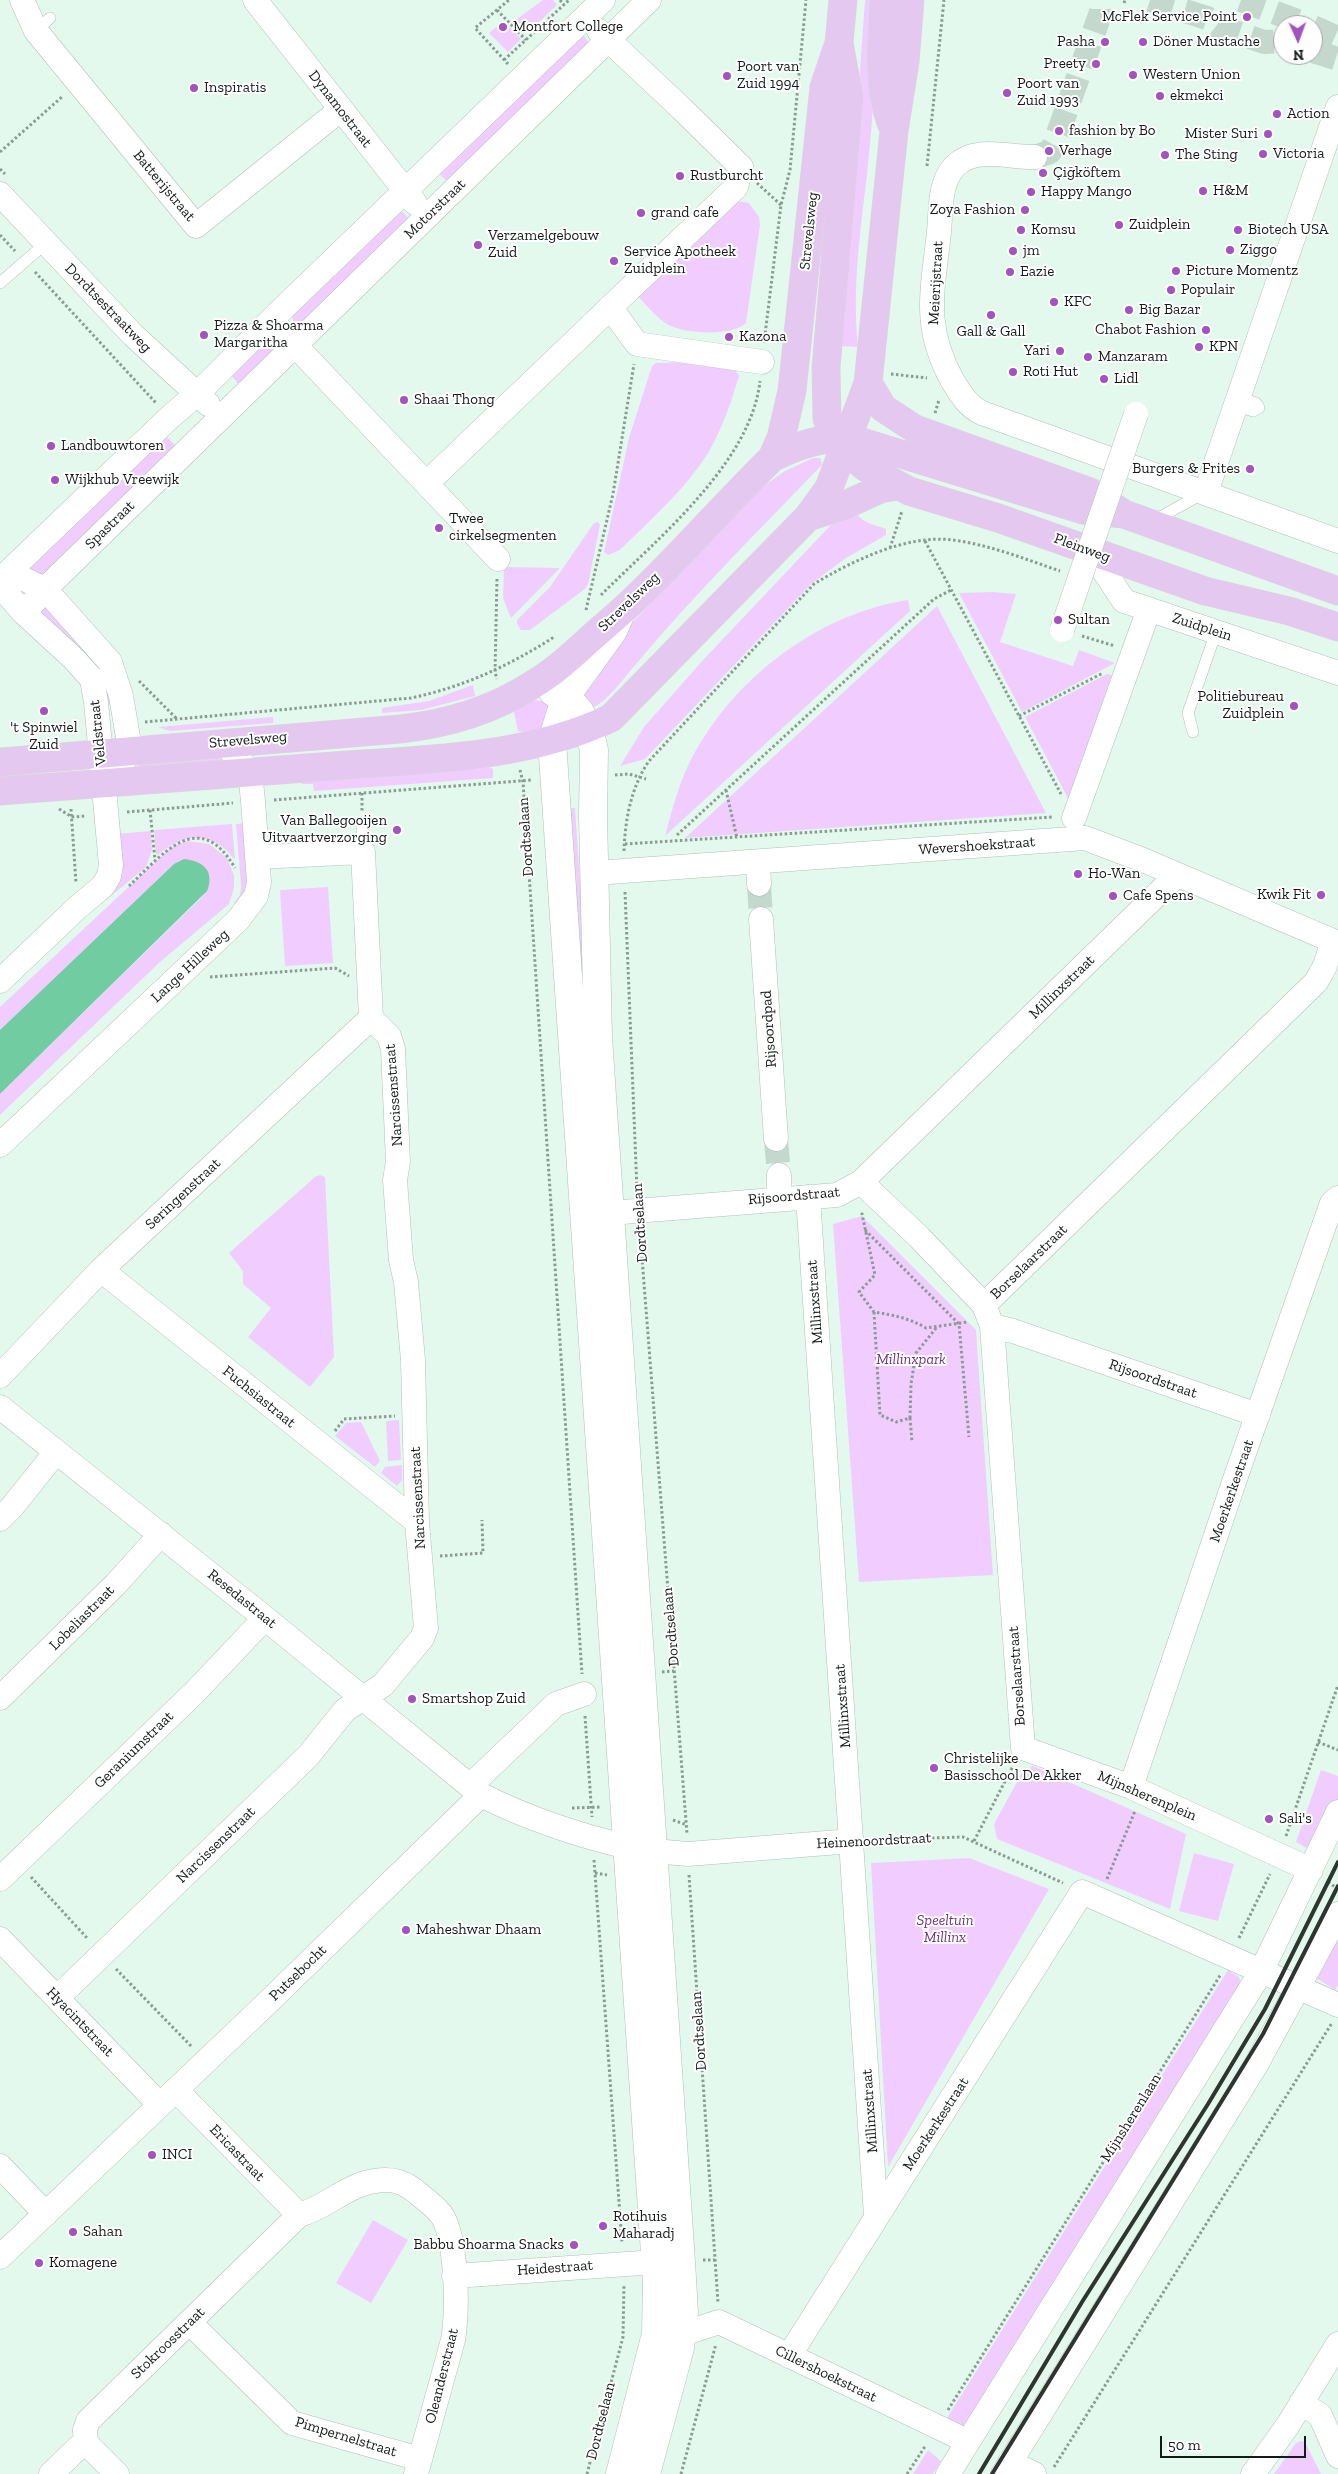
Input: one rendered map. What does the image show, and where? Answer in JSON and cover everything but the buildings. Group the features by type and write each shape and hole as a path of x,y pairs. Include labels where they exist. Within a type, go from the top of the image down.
{"main road":[{"name":"Strevelsweg","path":"0,762 100,753 129,736 223,742 426,726 470,714 532,686 580,649 620,614 772,458 783,432 792,391 824,87 839,43 843,0"},
{"path":"884,0 881,83 884,104 894,132"},
{"path":"0,791 433,760 515,750 552,741 600,723 808,517 829,488 842,442 868,382 894,132 906,62 910,0"},
{"path":"839,43 849,97 826,368 826,409 842,442"},
{"path":"868,382 883,408 915,430 1090,492 1124,514"},
{"path":"772,458 798,445 842,442 1083,510 1124,514 1338,591"},
{"name":"Pleinweg","path":"842,442 865,467 896,486 1090,550 1206,591 1289,611 1338,628"},
{"path":"808,517 843,506 880,489 896,486"},
{"name":"Dordtselaan","path":"620,614 613,631 566,696 552,741 640,1849 681,2262 682,2334 646,2474"},
{"path":"532,686 566,696 580,712 600,723"},
{"name":"Dordtselaan","path":"600,723 601,748 595,776 593,816 598,1037 610,1213 640,1849 656,2262 656,2334 620,2474"},
{"path":"515,750 524,752 542,762 554,779"}],"street":[{"name":"Batterijstraat","path":"22,0 43,24 78,83 196,226 340,110"},
{"name":"Dynamostraat","path":"255,0 340,110 426,216"},
{"path":"0,581 170,417 197,394 270,320 603,0"},
{"name":"Motorstraat","path":"220,418 650,0"},
{"path":"427,483 736,186 741,167 585,18"},
{"path":"1338,107 1206,492 1338,541"},
{"name":"Meierijstraat","path":"1035,157 1016,158 983,154 972,156 961,161 952,170 944,189 932,308 936,345 962,396 982,413 1206,492"},
{"name":"Dordtsestraatweg","path":"0,194 133,335 220,418"},
{"path":"610,307 637,344 762,362"},
{"path":"270,320 295,344 498,559"},
{"path":"1070,632 1136,414"},
{"name":"Spastraat","path":"24,613 45,589 220,418"},
{"name":"Zuidplein","path":"1090,550 1124,601 1338,673"},
{"name":"Veldstraat","path":"0,581 15,575 45,589 110,662 121,696 129,736 118,770 103,783"},
{"name":"Veldstraat","path":"0,586 24,613 73,658 92,679 103,783"},
{"path":"1073,817 1124,652 1149,610"},
{"path":"223,742 250,772"},
{"name":"Lange Hilleweg","path":"0,1145 238,920 256,896 259,882 247,860 239,805 250,772"},
{"path":"0,981 78,907 103,886 109,876 111,865 103,783"},
{"name":"Wevershoekstraat","path":"595,873 624,870 752,870 1085,838 1143,860 1335,942"},
{"path":"247,860 362,852 371,1018"},
{"name":"Millinxstraat","path":"869,1190 1177,875"},
{"name":"Rijsoordpad","path":"761,919 776,1140"},
{"name":"Borselaarstraat","path":"1023,1748 988,1316 1316,982 1322,974 1335,942"},
{"name":"Seringenstraat","path":"0,1376 101,1270 371,1018"},
{"name":"Narcissenstraat","path":"57,1998 308,1756 345,1710 383,1686 422,1638 426,1628 417,1522 416,1415 406,1282 401,1260 395,1180 398,1162 393,1049 389,1036 371,1018"},
{"name":"Rijsoordstraat","path":"610,1213 779,1187 808,1197 869,1190"},
{"path":"869,1190 919,1237 988,1316"},
{"name":"Millinxstraat","path":"808,1197 876,2216"},
{"name":"Moerkerkestraat","path":"1137,1789 1258,1415 1332,1203 1338,1198"},
{"name":"Fuchsiastraat","path":"101,1270 417,1522"},
{"name":"Rijsoordstraat","path":"988,1316 1013,1331 1258,1415"},
{"name":"Resedastraat","path":"0,1407 265,1618 476,1790"},
{"path":"0,1519 12,1507 56,1452"},
{"name":"Lobeliastraat","path":"0,1698 116,1584 160,1534"},
{"name":"Geraniumstraat","path":"0,1879 194,1693 265,1618"},
{"name":"Putsebocht","path":"0,2257 168,2098 476,1790 556,1704 584,1694"},
{"name":"Mijnsherenplein","path":"1023,1748 1137,1789 1311,1870"},
{"path":"476,1790 504,1807 592,1839 640,1849"},
{"path":"948,2474 1260,1972 1338,1812"},
{"name":"Heinenoordstraat","path":"640,1849 688,1854 852,1841"},
{"path":"1090,1895 1298,1988 1336,2012"},
{"name":"Moerkerkestraat","path":"789,2356 876,2216 983,2051 1090,1895"},
{"path":"1034,2474 1007,2468 1256,2065 1338,1914"},
{"name":"Hyacintstraat","path":"0,1939 57,1998 168,2098"},
{"name":"Ericastraat","path":"168,2098 298,2215"},
{"path":"0,2166 46,2214"},
{"name":"Oleanderstraat","path":"298,2215 312,2212 342,2193 364,2184 384,2179 400,2181 434,2206 444,2220 454,2276 456,2319 453,2340 418,2467"},
{"name":"Stokroosstraat","path":"86,2443 85,2430 88,2421 298,2215"},
{"name":"Heidestraat","path":"454,2276 656,2262"},
{"path":"682,2334 720,2322"},
{"name":"Cillershoekstraat","path":"720,2322 967,2441"},
{"name":"Pimpernelstraat","path":"190,2323 292,2423 418,2467"},
{"path":"1253,2474 1338,2344"},
{"path":"1301,2403 1320,2415 1338,2456"},
{"path":"50,2474 86,2443 117,2474"}],"lane":[{"path":"0,283 46,243"},
{"path":"1150,523 1206,492"},
{"path":"1194,732 1188,713 1216,632"},
{"path":"362,824 362,852"}],"path":[{"path":"509,0 476,28 520,80"},
{"path":"560,0 564,5"},
{"path":"504,60 569,0"},
{"name":"Strevelsweg","path":"599,598 713,482 725,465 749,421 759,390 781,206 790,170 806,0"},
{"path":"497,10 526,40"},
{"path":"0,152 78,83"},
{"path":"741,167 781,206"},
{"name":"Dordtsestraatweg","path":"0,235 170,417"},
{"path":"586,611 613,494 637,344"},
{"path":"646,779 638,777 649,761 814,584 847,564 890,549 925,541 951,540 978,544"},
{"path":"625,844 1073,817 925,541"},
{"path":"495,672 498,559"},
{"path":"677,835 934,599 950,590"},
{"name":"Strevelsweg","path":"582,615 592,604"},
{"path":"1070,632 1124,652"},
{"name":"Strevelsweg","path":"129,736 177,719 411,698 453,688 495,672 558,634"},
{"path":"1019,716 1124,652"},
{"path":"110,662 123,664 177,719"},
{"name":"Dordtselaan","path":"638,777 629,811 624,870 638,1210 688,1854 720,2322 716,2346 681,2474"},
{"name":"Dordtselaan","path":"239,805 522,782 584,1694 592,1839 623,2263 623,2337 587,2474"},
{"path":"726,790 737,838 752,870"},
{"path":"78,907 72,817 239,805"},
{"path":"150,810 155,860"},
{"path":"123,890 176,843 187,839 198,839 218,846 236,868 236,876"},
{"path":"236,868 247,860"},
{"path":"176,979 335,968 346,976 369,974"},
{"path":"869,1190 862,1214 875,1275 859,1292 874,1312 880,1415 896,1422 910,1418"},
{"path":"865,1230 959,1324 970,1437"},
{"path":"874,1312 895,1315 926,1328 959,1324 988,1316"},
{"path":"912,1442 910,1418 911,1384 916,1353 938,1327"},
{"path":"324,1448 344,1419 416,1415"},
{"path":"421,1554 436,1556 483,1553 482,1520"},
{"name":"Mijnsherenlaan","path":"908,2474 1217,1982 1280,1855 1338,1685"},
{"path":"1318,1742 1338,1750"},
{"path":"974,1841 1023,1748"},
{"path":"1090,1895 1137,1789"},
{"name":"Heinenoordstraat","path":"852,1841 963,1837 1090,1895"},
{"path":"1050,2474 1336,2012"}],"green space":[{"path":"543,0 553,0 557,5 535,26 530,22 521,31 513,22"},
{"path":"865,0 878,0 873,110 856,282 858,347 840,346"},
{"path":"504,21 521,39 508,52 489,33"},
{"path":"581,32 589,43 451,185 436,171"},
{"path":"736,201 749,203 759,217 760,225 746,323 730,330 718,332 694,332 672,327 653,313 635,293"},
{"path":"403,212 409,219 298,326 293,321 292,313 397,213"},
{"path":"263,341 271,341 275,350 241,387 229,373"},
{"path":"686,362 707,364 736,371 739,376 726,416 708,453 689,479 667,504 620,550 608,555 604,552 629,438 652,366 656,363"},
{"path":"163,433 179,449 41,580 24,568"},
{"path":"813,458 820,458 822,465 704,587 609,695 591,708 580,696 627,628 759,489 785,471"},
{"path":"854,509 863,520 886,529 886,535 846,558 811,584 645,759 620,766 644,727 704,659 845,510"},
{"path":"598,522 600,525 588,584 585,589 530,630 521,630 517,620 550,587 594,523"},
{"path":"504,567 560,568 511,618 503,598"},
{"path":"992,592 1016,594 1000,642 1073,666 1079,650 1115,663 1022,712 959,593"},
{"path":"908,600 910,611 665,836 677,793 687,768 704,737 725,708 750,681 778,657 808,637 840,620 873,608"},
{"path":"45,606 104,666 111,705 104,705 95,668 40,611"},
{"path":"937,606 1046,813 685,838"},
{"path":"1107,674 1112,675 1069,800 1025,717"},
{"path":"473,685 475,696 421,710 382,713 382,708 429,701"},
{"path":"529,700 552,702 544,728 523,732 518,731 513,708"},
{"path":"273,717 273,723 170,731 158,727"},
{"path":"220,753 234,763 135,772 137,766 146,761"},
{"path":"489,767 493,769 493,778 314,791 313,784 302,784 302,776 372,777"},
{"path":"575,808 592,1059 578,1060 562,809"},
{"path":"247,823 251,879 240,909 234,903 240,895 241,886 236,824"},
{"path":"232,824 235,859 216,843 208,839 199,838 182,840 158,855 156,854 154,830"},
{"path":"151,831 152,850 146,867 100,905 96,900 115,834"},
{"path":"187,841 209,844 227,858 234,875 234,888 229,904 160,962 0,1115 0,1094 201,898 209,886 210,875 174,864 0,1030 0,1007 165,853 172,847"},
{"path":"328,887 333,963 285,966 280,890"},
{"path":"320,1175 325,1177 334,1357 310,1387 248,1337 271,1308 243,1284 243,1271 229,1253 315,1177"},
{"name":"Millinxpark","path":"862,1216 976,1330 993,1575 859,1582 833,1224"},
{"path":"399,1420 401,1460 388,1461 386,1421"},
{"path":"361,1422 380,1461 375,1467 335,1436 346,1423"},
{"path":"402,1465 402,1480 397,1486 381,1473 385,1467"},
{"path":"1033,1766 1186,1834 1170,1909 997,1839 994,1824 1023,1771"},
{"path":"1321,1770 1338,1776 1338,1805 1314,1852 1296,1842"},
{"path":"1194,1853 1234,1864 1218,1921 1179,1911"},
{"name":"Speeltuin Millinx","path":"969,1858 1049,1889 888,2167 871,1863"},
{"path":"1338,1930 1338,1985 1335,1990 1315,1977"},
{"path":"1228,1970 1239,1977 1241,1983 965,2430 945,2421"},
{"path":"373,2220 408,2240 371,2303 336,2283"},
{"path":"1305,2442 1321,2474 1274,2474 1296,2443"},
{"path":"928,2450 941,2461 933,2474 913,2474"}],"shaded area":[{"path":"184,859 197,862 209,873 210,878 207,891 0,1094 0,1030 174,864"}],"tunnel":[{"path":"1035,157 1050,152 1054,145 1101,12 1101,0"},
{"path":"1150,0 1207,18 1217,26 1264,42 1273,42"},
{"path":"1241,0 1281,15"},
{"path":"1323,31 1338,38"},
{"path":"1323,54 1338,59"},
{"path":"759,884 761,919"},
{"path":"776,1139 779,1175"}],"railway":[{"path":"979,2474 1082,2302 1208,2104 1265,2009 1338,1862"},
{"path":"992,2474 1263,2034 1338,1886"}],"place":[{"name":"McFlek Service Point","path":"1247,17"},
{"name":"Montfort College","path":"503,27"},
{"name":"Pasha","path":"1105,42"},
{"name":"Döner Mustache","path":"1143,42"},
{"name":"Preety","path":"1096,64"},
{"name":"Western Union","path":"1133,75"},
{"name":"Poort van Zuid 1994","path":"727,76"},
{"name":"Inspiratis","path":"194,88"},
{"name":"Poort van Zuid 1993","path":"1007,93"},
{"name":"ekmekci","path":"1160,96"},
{"name":"Action","path":"1277,114"},
{"name":"fashion by Bo","path":"1059,131"},
{"name":"Mister Suri","path":"1268,134"},
{"name":"Verhage","path":"1049,151"},
{"name":"Victoria","path":"1263,154"},
{"name":"The Sting","path":"1165,155"},
{"name":"Çiğköftem","path":"1043,173"},
{"name":"Rustburcht","path":"680,176"},
{"name":"H&M","path":"1203,191"},
{"name":"Happy Mango","path":"1031,192"},
{"name":"Zoya Fashion","path":"1025,210"},
{"name":"grand cafe","path":"641,213"},
{"name":"Zuidplein","path":"1119,225"},
{"name":"Komsu","path":"1021,230"},
{"name":"Biotech USA","path":"1238,230"},
{"name":"Verzamelgebouw Zuid","path":"478,245"},
{"name":"Ziggo","path":"1230,250"},
{"name":"jm","path":"1013,251"},
{"name":"Service Apotheek Zuidplein","path":"614,261"},
{"name":"Picture Momentz","path":"1176,271"},
{"name":"Eazie","path":"1010,272"},
{"name":"Populair","path":"1171,290"},
{"name":"KFC","path":"1054,302"},
{"name":"Big Bazar","path":"1129,310"},
{"name":"Gall & Gall","path":"991,315"},
{"name":"Chabot Fashion","path":"1206,330"},
{"name":"Pizza & Shoarma Margaritha","path":"204,335"},
{"name":"Kazona","path":"729,337"},
{"name":"KPN","path":"1199,347"},
{"name":"Yari","path":"1060,351"},
{"name":"Manzaram","path":"1088,357"},
{"name":"Roti Hut","path":"1013,372"},
{"name":"Lidl","path":"1104,379"},
{"name":"Shaai Thong","path":"404,400"},
{"name":"Landbouwtoren","path":"51,446"},
{"name":"Burgers & Frites","path":"1250,469"},
{"name":"Wijkhub Vreewijk","path":"55,480"},
{"name":"Twee cirkelsegmenten","path":"439,528"},
{"name":"Sultan","path":"1058,620"},
{"name":"Politiebureau Zuidplein","path":"1294,706"},
{"name":"'t Spinwiel Zuid","path":"44,711"},
{"name":"Van Ballegooijen Uitvaartverzorging","path":"397,830"},
{"name":"Ho-Wan","path":"1078,874"},
{"name":"Kwik Fit","path":"1321,895"},
{"name":"Cafe Spens","path":"1113,896"},
{"name":"Smartshop Zuid","path":"412,1699"},
{"name":"Christelijke Basisschool De Akker","path":"934,1768"},
{"name":"Sali's","path":"1269,1819"},
{"name":"Maheshwar Dhaam","path":"406,1930"},
{"name":"INCI","path":"152,2155"},
{"name":"Rotihuis Maharadj","path":"603,2226"},
{"name":"Sahan","path":"73,2232"},
{"name":"Babbu Shoarma Snacks","path":"574,2245"},
{"name":"Komagene","path":"39,2263"}]}
